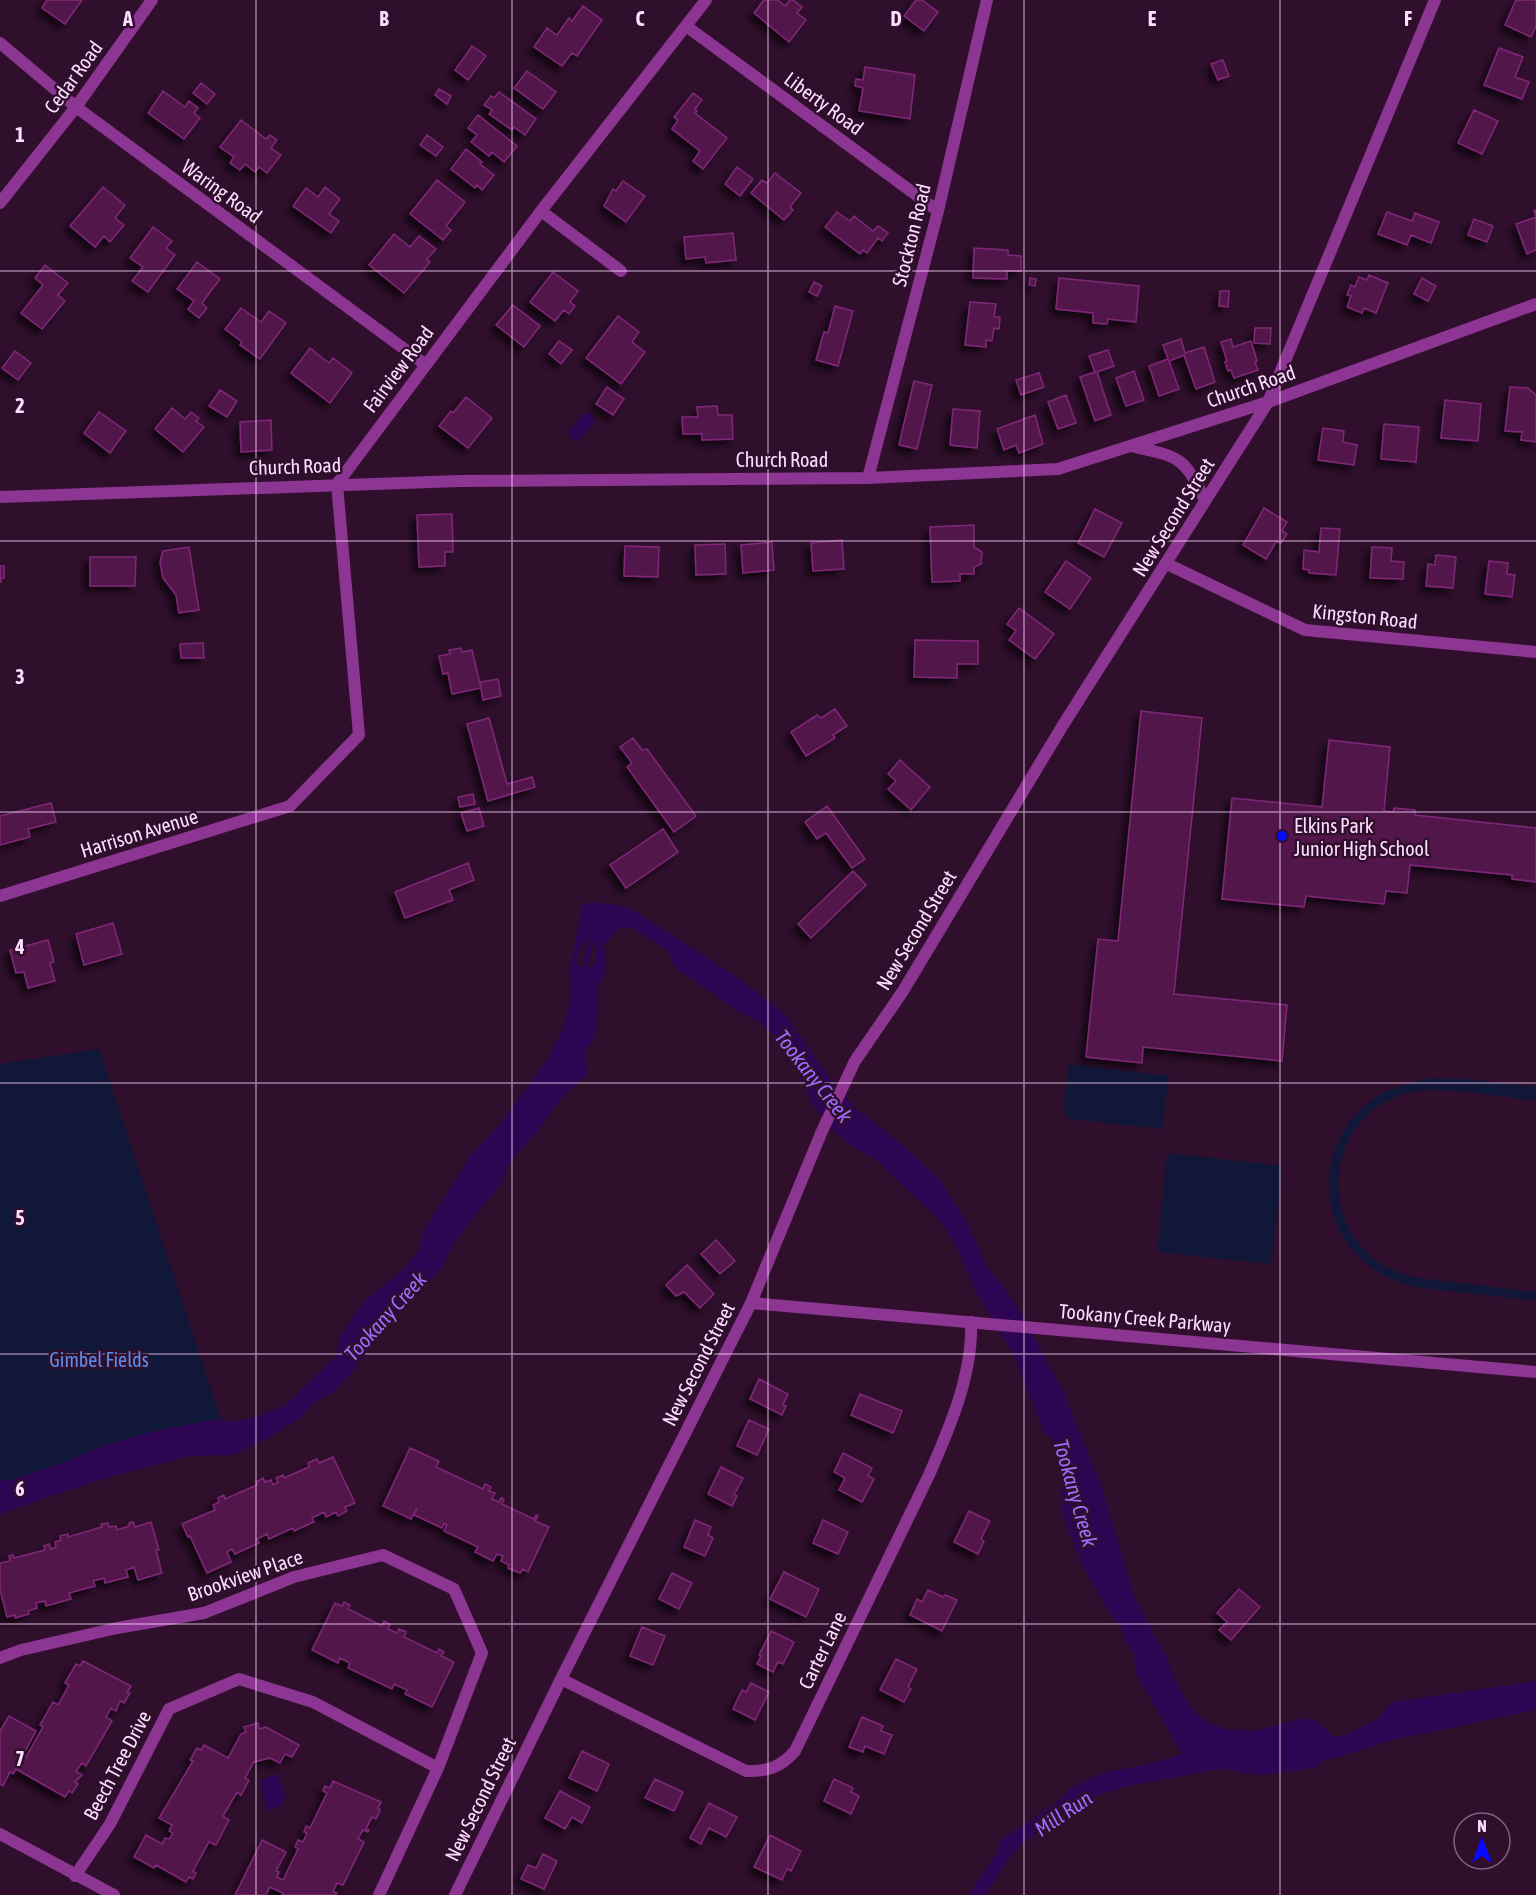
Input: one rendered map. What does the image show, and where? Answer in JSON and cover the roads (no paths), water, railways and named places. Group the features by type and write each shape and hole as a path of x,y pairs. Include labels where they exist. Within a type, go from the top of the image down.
{"street":[{"name":"Cedar Road","path":"0,203 76,107 152,0"},
{"name":"Fairview Road","path":"337,484 541,211 706,0"},
{"name":"Stockton Road","path":"868,478 938,211 987,0"},
{"name":"New Second Street","path":"455,1895 561,1678 751,1303 822,1131 855,1061 903,991 1063,725 1268,402 1436,0"},
{"name":"Liberty Road","path":"686,26 938,211"},
{"name":"Waring Road","path":"0,43 76,107 426,365"},
{"path":"541,211 621,271"},
{"name":"Church Road","path":"0,497 337,484 868,478 1058,469 1268,402 1536,304"},
{"path":"1132,446 1171,455 1183,463 1205,500"},
{"name":"Harrison Avenue","path":"0,896 290,806 359,735 337,484"},
{"name":"Kingston Road","path":"1167,564 1305,630 1536,652"},
{"name":"Tookany Creek Parkway","path":"751,1303 1536,1372"},
{"name":"Carter Lane","path":"561,1678 746,1771 768,1770 780,1766 795,1750 929,1475 948,1430 968,1360 972,1341 971,1322"},
{"name":"Brookview Place","path":"0,1658 21,1650 117,1628 204,1613 294,1576 383,1555 454,1589 482,1653 438,1768 379,1895"},
{"name":"Beech Tree Drive","path":"75,1876 110,1824 168,1709 239,1678 313,1702 438,1768"},
{"path":"0,1834 114,1895"}],"water":[{"path":"585,412 592,415 595,422 578,441 571,439 568,432"},
{"path":"591,902 619,905 635,911 737,977 785,1014 824,1071 853,1106 900,1143 940,1180 969,1226 985,1264 1020,1311 1062,1389 1102,1488 1134,1596 1170,1664 1176,1683 1204,1721 1225,1729 1255,1731 1304,1718 1318,1721 1333,1737 1348,1734 1379,1718 1392,1702 1536,1681 1536,1710 1393,1740 1321,1762 1316,1768 1260,1775 1220,1769 1133,1785 1086,1799 1061,1814 1021,1845 1009,1858 986,1895 968,1895 997,1852 1000,1840 1053,1805 1072,1787 1102,1773 1144,1765 1182,1754 1136,1673 1133,1652 1125,1642 1121,1625 1113,1620 1082,1565 1062,1513 1061,1462 1054,1440 1044,1433 1011,1350 974,1289 955,1243 939,1220 876,1160 850,1145 829,1126 813,1105 791,1057 778,1038 760,1023 738,1011 674,967 668,951 631,927 619,929 604,944 606,973 598,985 596,1036 586,1051 587,1075 563,1096 538,1131 512,1159 501,1184 453,1244 443,1267 384,1328 352,1372 334,1392 313,1403 301,1418 234,1455 189,1456 96,1481 0,1514 0,1480 11,1480 106,1445 151,1432 212,1420 238,1421 254,1417 285,1405 336,1356 340,1336 362,1303 405,1268 418,1251 424,1231 469,1157 496,1129 550,1056 564,1025 571,995 570,969 582,906","holes":["591,936 596,947 596,960 592,968 579,967 580,950"]},
{"path":"278,1774 286,1796 280,1807 267,1811 260,1780"}],"waterway":[{"name":"Tookany Creek","path":"584,973 593,932"}],"place":[{"name":"Elkins Park Junior High School","path":"1282,836"}],"park label":[{"name":"Gimbel Fields","path":"99,1359"}],"water label":[{"name":"Mill Run","path":"1063,1813"}]}
